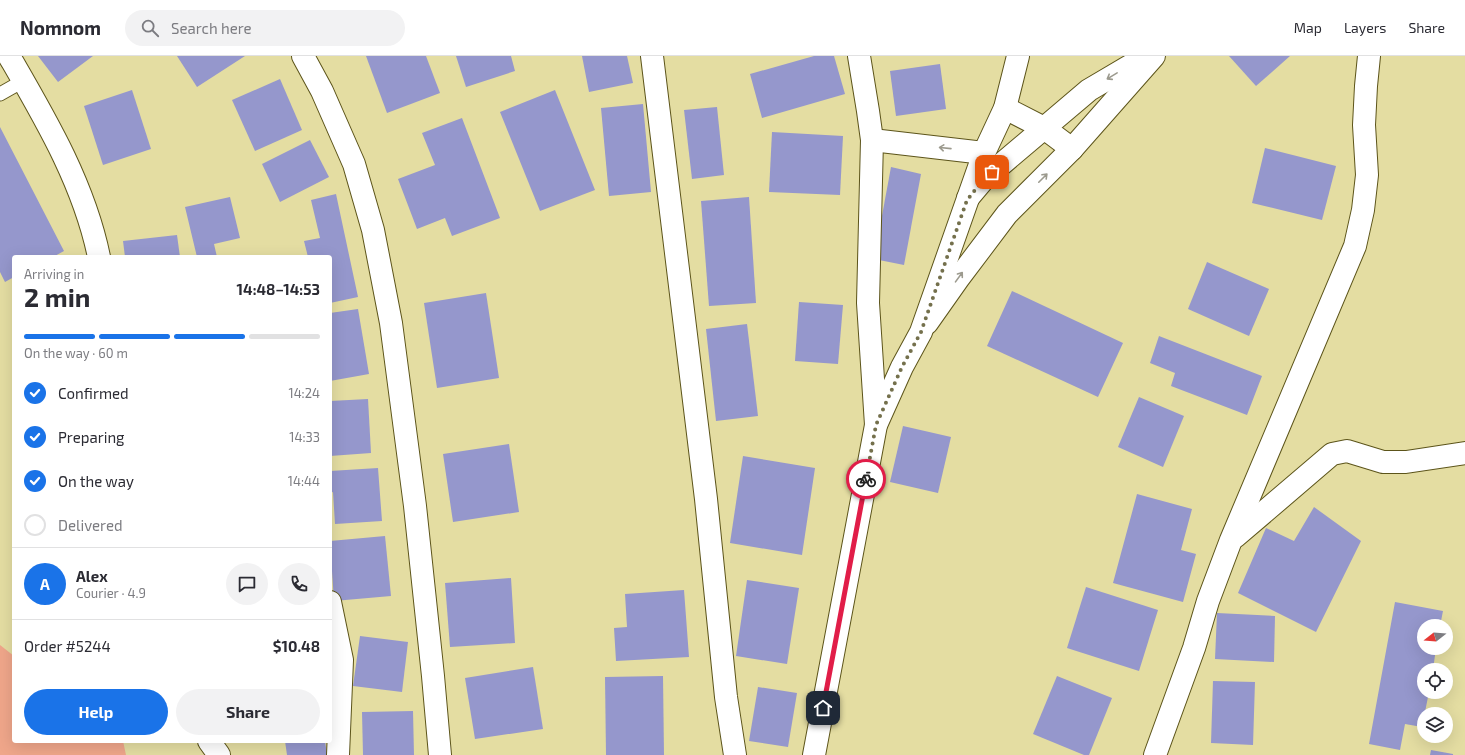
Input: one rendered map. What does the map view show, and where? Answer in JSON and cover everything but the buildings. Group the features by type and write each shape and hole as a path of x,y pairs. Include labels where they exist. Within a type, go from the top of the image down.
{"street":[{"path":"9,56 52,133 79,189 95,237 99,255"},
{"path":"303,56 322,91 354,164 375,238 391,322 415,506 440,755"},
{"path":"652,56 706,499 726,698 735,755"},
{"path":"858,56 872,140 868,303 876,425"},
{"path":"921,332 984,153 1005,108 1018,56"},
{"path":"967,200 984,179 1089,90 1146,56"},
{"path":"814,755 876,425 902,367 921,332 958,279 1007,214 1072,148 1154,56"},
{"path":"1155,755 1194,648 1208,601 1355,246 1363,210 1367,175 1364,125 1369,56"},
{"path":"1005,108 1044,128 1072,148"},
{"path":"872,140 984,153"},
{"path":"1232,540 1332,454 1347,451 1382,462 1406,462 1465,453"},
{"path":"332,612 342,660 338,755"},
{"path":"210,743 219,755"}],"lane":[{"path":"0,58 4,56"},
{"path":"0,94 23,81"}],"shaded area":[{"path":"0,645 12,654 12,743 123,743 126,755 0,755"}],"way so far":[{"path":"866,479 876,425 902,367 921,332 967,200 984,179 992,172"}],"route":[{"path":"823,708 866,479"}]}
